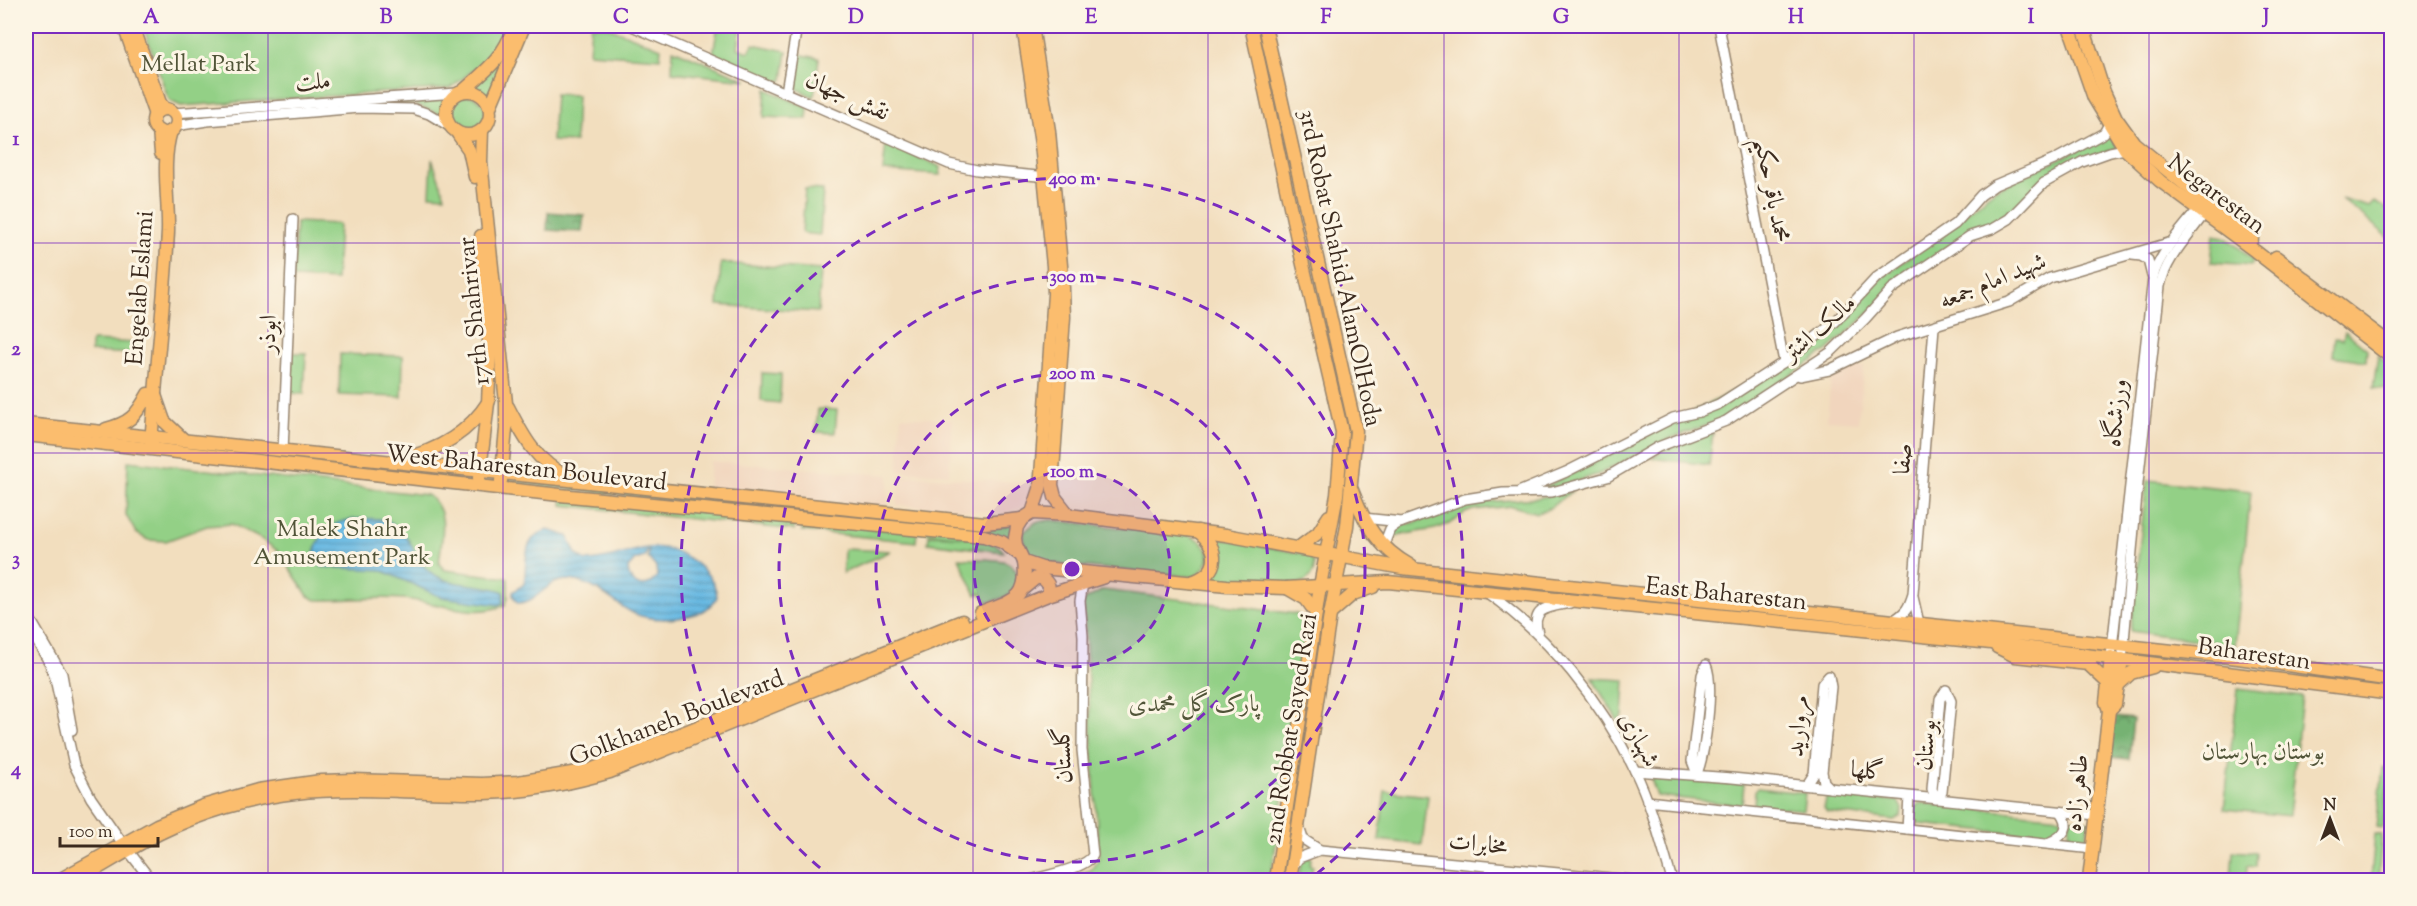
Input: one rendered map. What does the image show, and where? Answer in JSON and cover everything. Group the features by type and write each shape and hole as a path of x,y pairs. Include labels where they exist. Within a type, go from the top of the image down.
{"main road":[{"path":"124,26 165,112"},
{"path":"133,26 160,103 165,112 177,119 169,130 153,122 165,112"},
{"path":"515,26 506,48 495,62 448,102 445,115 454,130 471,135 482,130 489,120 489,107 524,26"},
{"path":"1023,26 1062,262 1064,317 1052,485 1055,497 1069,515"},
{"path":"1024,588 1026,579 1015,538 1017,527 1027,516 1040,489 1054,294 1048,177 1049,131 1032,26"},
{"name":"Negarestan","path":"2069,26 2094,98 2125,149 2160,181 2204,208"},
{"name":"Negarestan","path":"2083,26 2104,92 2116,118 2134,142 2204,208 2255,251 2378,341 2391,358"},
{"path":"1252,29 1257,37 1263,36 1265,29"},
{"name":"3rd Robat Shahid AlamOlHoda","path":"1252,29 1342,432 1337,495 1325,554"},
{"name":"3rd Robat Shahid AlamOlHoda","path":"1265,29 1355,421 1351,489 1341,557"},
{"path":"2076,50 2090,46"},
{"path":"1259,64 1263,61 1273,62"},
{"path":"460,92 470,91 482,96 489,107"},
{"name":"Engelab Eslami","path":"147,442 167,238 169,130"},
{"name":"17th Shahrivar","path":"454,130 469,150 474,164 490,355 488,404 478,485"},
{"name":"17th Shahrivar","path":"482,130 481,161 506,403 500,488"},
{"name":"Negarestan","path":"2378,341 2391,345"},
{"path":"391,462 444,446 496,394 502,397 524,440 542,461 565,476 584,481"},
{"path":"99,431 120,426 138,413 151,395 164,421 185,441"},
{"name":"West Baharestan Boulevard","path":"26,424 99,431 147,442 185,441 985,523 1027,516 1069,515 1198,531"},
{"name":"West Baharestan Boulevard","path":"26,435 147,442 500,488 984,536 1002,542 1022,558 1042,568 1187,584"},
{"path":"483,440 487,447 495,448 504,445"},
{"path":"1351,489 1364,518 1383,547 1397,559 1417,570"},
{"path":"1298,548 1318,533 1326,523 1337,495"},
{"path":"1332,522 1334,530 1338,533 1347,526"},
{"path":"1187,584 1207,574 1215,558 1212,547 1198,531"},
{"name":"East Baharestan","path":"1198,531 1417,570 2118,645"},
{"name":"2nd Robbat Sayed Razi","path":"1291,874 1299,826 1316,665 1316,613 1325,554"},
{"name":"2nd Robbat Sayed Razi","path":"1276,880 1316,665 1330,615 1341,557"},
{"path":"1388,582 1383,579 1380,572 1384,567 1390,566"},
{"name":"Golkhaneh Boulevard","path":"59,880 126,846 206,815 259,799 292,793 356,789 484,793 517,791 585,779 610,772 1048,595 1109,575"},
{"path":"1024,588 1036,578 1042,578 1048,582 1050,588 1048,595"},
{"path":"1330,615 1353,594 1388,582"},
{"name":"East Baharestan","path":"1187,584 1286,588 1388,582 1991,643 2117,658"},
{"name":"Golkhaneh Boulevard","path":"77,880 157,825 203,806 258,790 353,780 482,784 518,782 590,770 1015,599 1024,588"},
{"path":"1286,588 1306,599 1316,613"},
{"path":"1991,643 2015,656 2088,664 2113,684 2144,668 2172,665"},
{"name":"Baharestan","path":"2118,645 2388,678"},
{"name":"Baharestan","path":"2117,658 2391,694"},
{"name":"طاهر زاده","path":"2089,880 2109,710 2115,704 2113,684 2117,658"}],"street":[{"name":"نقش جهان","path":"632,26 949,164 977,170 1048,177"},
{"path":"786,92 796,26"},
{"name":"محمد باقر حکیم","path":"1719,26 1784,362"},
{"name":"ملت","path":"165,112 460,92"},
{"name":"ملت","path":"169,130 207,121 359,108 414,109 429,114 454,130"},
{"name":"مالک اشتر","path":"1517,492 1566,471 1673,418 1699,412 1719,404 1784,362 1835,322 1876,278 1954,224 1981,195 1995,185 2054,160 2104,133 2109,124"},
{"name":"مالک اشتر","path":"1402,522 1465,499 1517,492 1552,492 1607,477 1658,447 1726,421 1832,352 1892,289 1970,236 1992,229 2009,219 2044,183 2082,162 2125,149"},
{"name":"ورزشگاه","path":"2118,645 2154,269 2174,241 2204,208"},
{"name":"ورزشگاه","path":"2118,645 2160,286 2163,271 2204,208"},
{"name":"ابوذر","path":"283,451 293,219"},
{"name":"شهید امام جمعه","path":"1795,377 1829,370 1897,337 2009,302 2050,278 2174,241"},
{"path":"2129,255 2141,256 2148,260 2153,278"},
{"path":"1835,322 1848,337"},
{"name":"صفا","path":"1913,594 1934,327"},
{"path":"1364,518 1402,522"},
{"path":"1383,547 1390,529 1402,522"},
{"path":"1065,589 1080,600 1083,583"},
{"name":"شهبازی","path":"1484,591 1539,635 1573,672 1610,728 1635,771 1672,880"},
{"path":"1894,620 1904,614 1910,606 1913,594"},
{"path":"1913,594 1919,623"},
{"name":"گلستان","path":"1030,880 1082,865 1090,861 1093,855 1082,750 1083,636 1080,600"},
{"path":"1539,635 1535,623 1539,613 1547,608 1580,601"},
{"path":"26,617 33,624 62,674 80,765 94,797"},
{"path":"26,623 54,674 74,765 126,846 151,880"},
{"path":"2117,658 2118,645"},
{"name":"مروارید","path":"1807,786 1814,774 1822,684 1829,676 1831,687 1822,772 1824,782 1830,788"},
{"name":"بوستان","path":"1946,690 1951,701 1950,714 1942,792 1936,799 1932,789 1940,699 1946,690"},
{"path":"1939,713 1950,714"},
{"path":"1697,774 1692,761 1702,718"},
{"name":"گلها","path":"1635,771 1697,774 2096,815"},
{"path":"1907,829 1909,796"},
{"path":"1647,801 2093,849"},
{"path":"2047,843 2062,837 2065,832 2067,824 2061,812"},
{"path":"1299,826 1303,838 1320,850"},
{"path":"1291,874 1299,858 1320,850"},
{"name":"مخابرات","path":"1320,850 1632,880"}],"shaded area":[{"path":"1850,367 1864,367 1858,422 1827,420 1831,378"},
{"path":"901,416 953,420 949,474 898,471"},
{"path":"710,461 889,475 887,508 708,490"},
{"path":"899,475 1036,483 1034,492 1022,507 1004,513 897,505"}],"green space":[{"name":"Mellat Park","path":"143,26 507,26 502,41 488,58 451,88 181,106 170,101 167,95"},
{"path":"591,26 605,26 661,48 660,58 589,53"},
{"path":"718,26 741,26 738,48 749,52 753,44 787,51 783,80 776,82 713,54"},
{"path":"673,49 747,80 672,72"},
{"path":"507,51 489,100 484,92 472,87"},
{"path":"797,54 819,58 814,97 793,87"},
{"path":"766,89 808,108 807,119 764,117"},
{"path":"555,94 577,95 575,142 552,141"},
{"path":"468,96 480,101 485,113 480,125 468,130 456,125 451,113 456,101"},
{"path":"448,97 442,115 414,104 349,105"},
{"path":"2109,135 2118,148 2069,165 2041,180 2015,210 1920,267 1827,351 1722,420 1671,438 1599,474 1555,488 1543,488 1787,364 1824,337 1879,280 1996,189"},
{"path":"886,143 941,167 940,175 883,171"},
{"path":"432,159 445,196 430,195"},
{"path":"805,189 823,190 820,235 802,233"},
{"path":"2341,199 2369,207 2374,202 2387,209 2391,215 2391,239"},
{"path":"548,212 584,215 582,232 547,230"},
{"path":"296,222 339,224 336,280 293,278"},
{"path":"2214,235 2225,237 2253,259 2252,265 2211,262"},
{"path":"721,263 821,270 818,312 718,305"},
{"path":"2345,331 2367,349 2366,361 2333,356 2335,338 2343,339"},
{"path":"91,341 139,343 139,354 91,352"},
{"path":"290,353 306,353 304,394 289,393"},
{"path":"340,354 403,356 402,397 339,395"},
{"path":"2378,355 2391,367 2391,390 2373,388"},
{"path":"762,373 781,374 780,403 761,401"},
{"path":"818,409 837,410 835,433 816,432"},
{"path":"1713,433 1709,465 1651,458 1666,449"},
{"name":"Malek Shahr Amusement Park","path":"128,461 427,495 439,508 442,517 439,564 445,570 508,578 508,598 505,605 480,610 393,598 316,600 308,596 278,551 232,524 207,526 166,541 148,540 136,533 126,515"},
{"path":"502,479 992,528 1015,524 1012,544 747,508 502,482"},
{"path":"2147,480 2251,491 2235,645 2130,631"},
{"path":"1573,491 1548,509 1537,513 1512,506 1473,510 1435,529 1388,537 1399,526 1417,522 1461,504 1537,498"},
{"path":"563,498 794,521 794,530 562,505"},
{"path":"1051,520 1187,535 1202,543 1208,553 1208,559 1205,566 1194,577 1045,563 1027,552 1024,532 1036,522"},
{"path":"802,521 917,532 916,542 802,531"},
{"path":"929,535 981,539 999,546 1004,552 928,543"},
{"path":"1209,536 1310,555 1314,565 1313,573 1307,580 1297,584 1204,580 1210,575"},
{"path":"844,549 891,551 843,573"},
{"path":"959,558 1008,563 1017,574 1019,582 1017,587 1009,595 987,603 981,593 976,595"},
{"name":"پارک گل محمدی","path":"1103,590 1297,614 1304,624 1305,638 1298,712 1270,880 1055,880 1091,870 1099,858 1083,601"},
{"path":"1592,678 1625,680 1623,716 1618,721"},
{"name":"بوستان بهارستان","path":"2238,689 2302,697 2289,816 2224,809"},
{"path":"2114,717 2133,719 2129,759 2110,757"},
{"path":"2383,768 2390,769 2383,828 2376,827"},
{"path":"1650,776 1744,784 1742,805 1657,796"},
{"path":"1757,788 1805,793 1803,810 1754,805"},
{"path":"1385,791 1428,796 1422,845 1379,840"},
{"path":"1827,796 1898,801 1902,809 1901,816 1894,820 1827,812 1824,808"},
{"path":"1920,803 2061,817 2062,824 2058,833 2049,837 1920,824 1914,819 1913,811"},
{"path":"2070,818 2089,821 2086,841 2064,840 2069,834"},
{"path":"2375,834 2382,835 2378,880 2371,880"},
{"path":"2233,851 2257,853 2256,867 2247,866 2246,880 2231,880"},
{"path":"1304,858 1311,858 1310,866 1313,866 1310,880 1298,880 1301,863"}],"water":[{"path":"380,519 400,530 421,562 435,575 452,582 504,592 503,602 499,605 441,597 381,570 322,567 313,558 317,545 329,528 346,520"},
{"path":"548,530 568,536 576,554 586,561 655,547 668,549 682,554 702,568 713,583 717,597 710,606 696,614 662,619 640,616 602,592 585,584 567,580 553,584 531,599 518,603 513,592 524,584 527,551 533,539","holes":["649,551 648,558 656,567 657,576 651,583 642,586 632,580 628,568 635,560 645,557"]}]}
